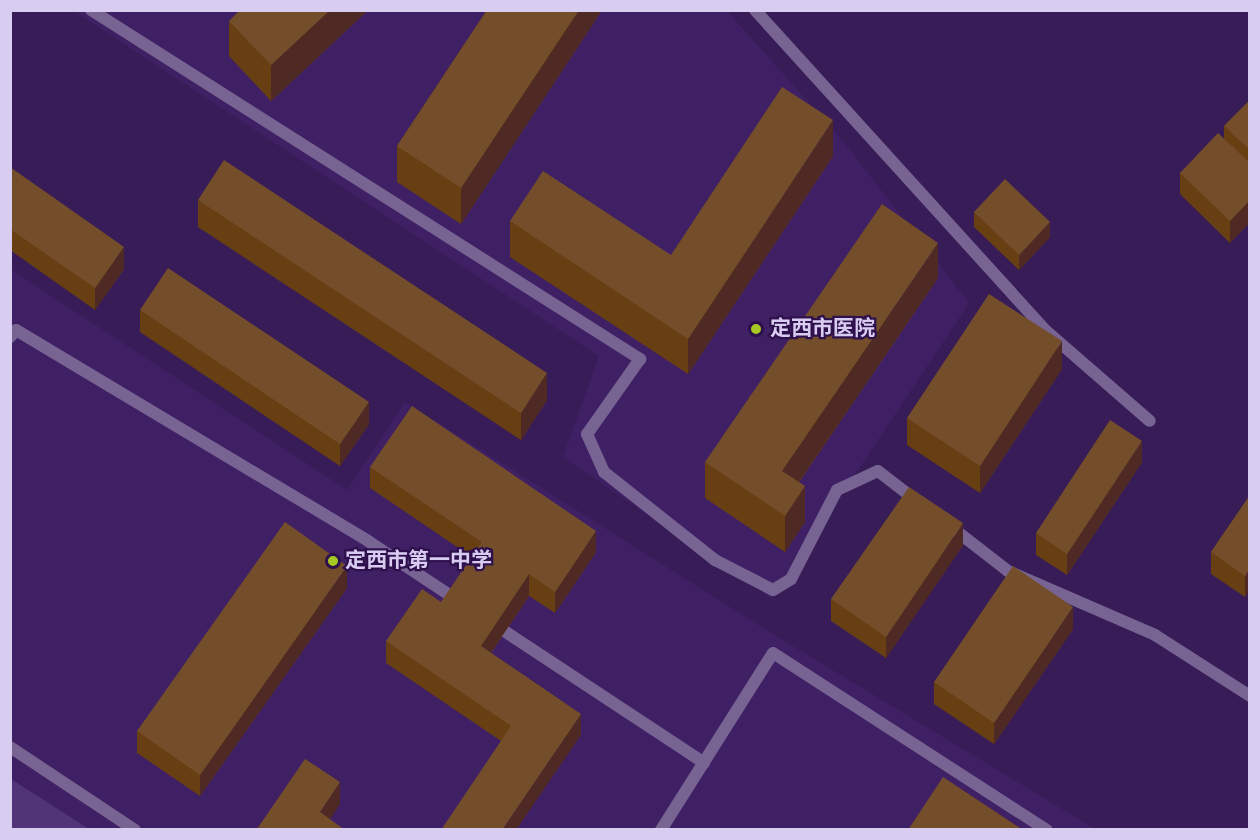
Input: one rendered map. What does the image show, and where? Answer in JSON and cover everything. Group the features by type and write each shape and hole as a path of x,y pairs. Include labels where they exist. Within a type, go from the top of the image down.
{"street":[{"path":"91,10 640,358 587,434 604,472 715,560 773,590 791,579 837,490 878,471 925,506"},
{"path":"755,10 1044,329 1150,421"},
{"path":"10,337 16,330 368,541 704,763"},
{"path":"943,521 1008,571 1155,635 1250,696"},
{"path":"661,830 773,653 1047,830"},
{"path":"10,747 135,830"}],"shaded area":[{"name":"定西市医院","path":"74,11 727,11 842,140 969,303 772,599 563,457 599,356"},
{"name":"定西市第一中学","path":"10,269 347,490 405,402 768,631 1095,829 11,829"},
{"path":"11,779 89,829 11,829"}],"building":[{"path":"240,10 330,10 271,65 229,21"},
{"path":"487,10 579,10 461,188 397,146"},
{"path":"782,87 833,120 688,339 510,221 543,171 671,255"},
{"path":"1250,100 1250,150 1224,126"},
{"path":"1218,133 1250,163 1250,200 1230,221 1180,173"},
{"path":"224,160 547,373 521,413 198,200"},
{"path":"10,167 124,247 95,288 10,229"},
{"path":"1005,179 1050,222 1019,255 974,212"},
{"path":"882,204 938,243 782,471 805,486 785,516 705,462"},
{"path":"168,268 369,402 340,444 140,310"},
{"path":"989,294 1062,341 980,466 907,418"},
{"path":"412,406 596,531 555,592 529,574 481,646 581,714 502,830 441,830 511,726 386,641 422,589 441,602 482,542 370,467"},
{"path":"1110,420 1142,441 1067,554 1036,533"},
{"path":"909,487 963,523 886,637 831,599"},
{"path":"1250,495 1250,569 1245,576 1211,552"},
{"path":"285,522 347,566 200,775 137,731"},
{"path":"1013,566 1073,607 994,723 934,682"},
{"path":"305,759 340,782 320,812 345,830 257,830 257,829"},
{"path":"943,777 1023,830 908,830"}],"place":[{"name":"定西市医院","path":"756,329"},
{"name":"定西市第一中学","path":"333,561"}]}
